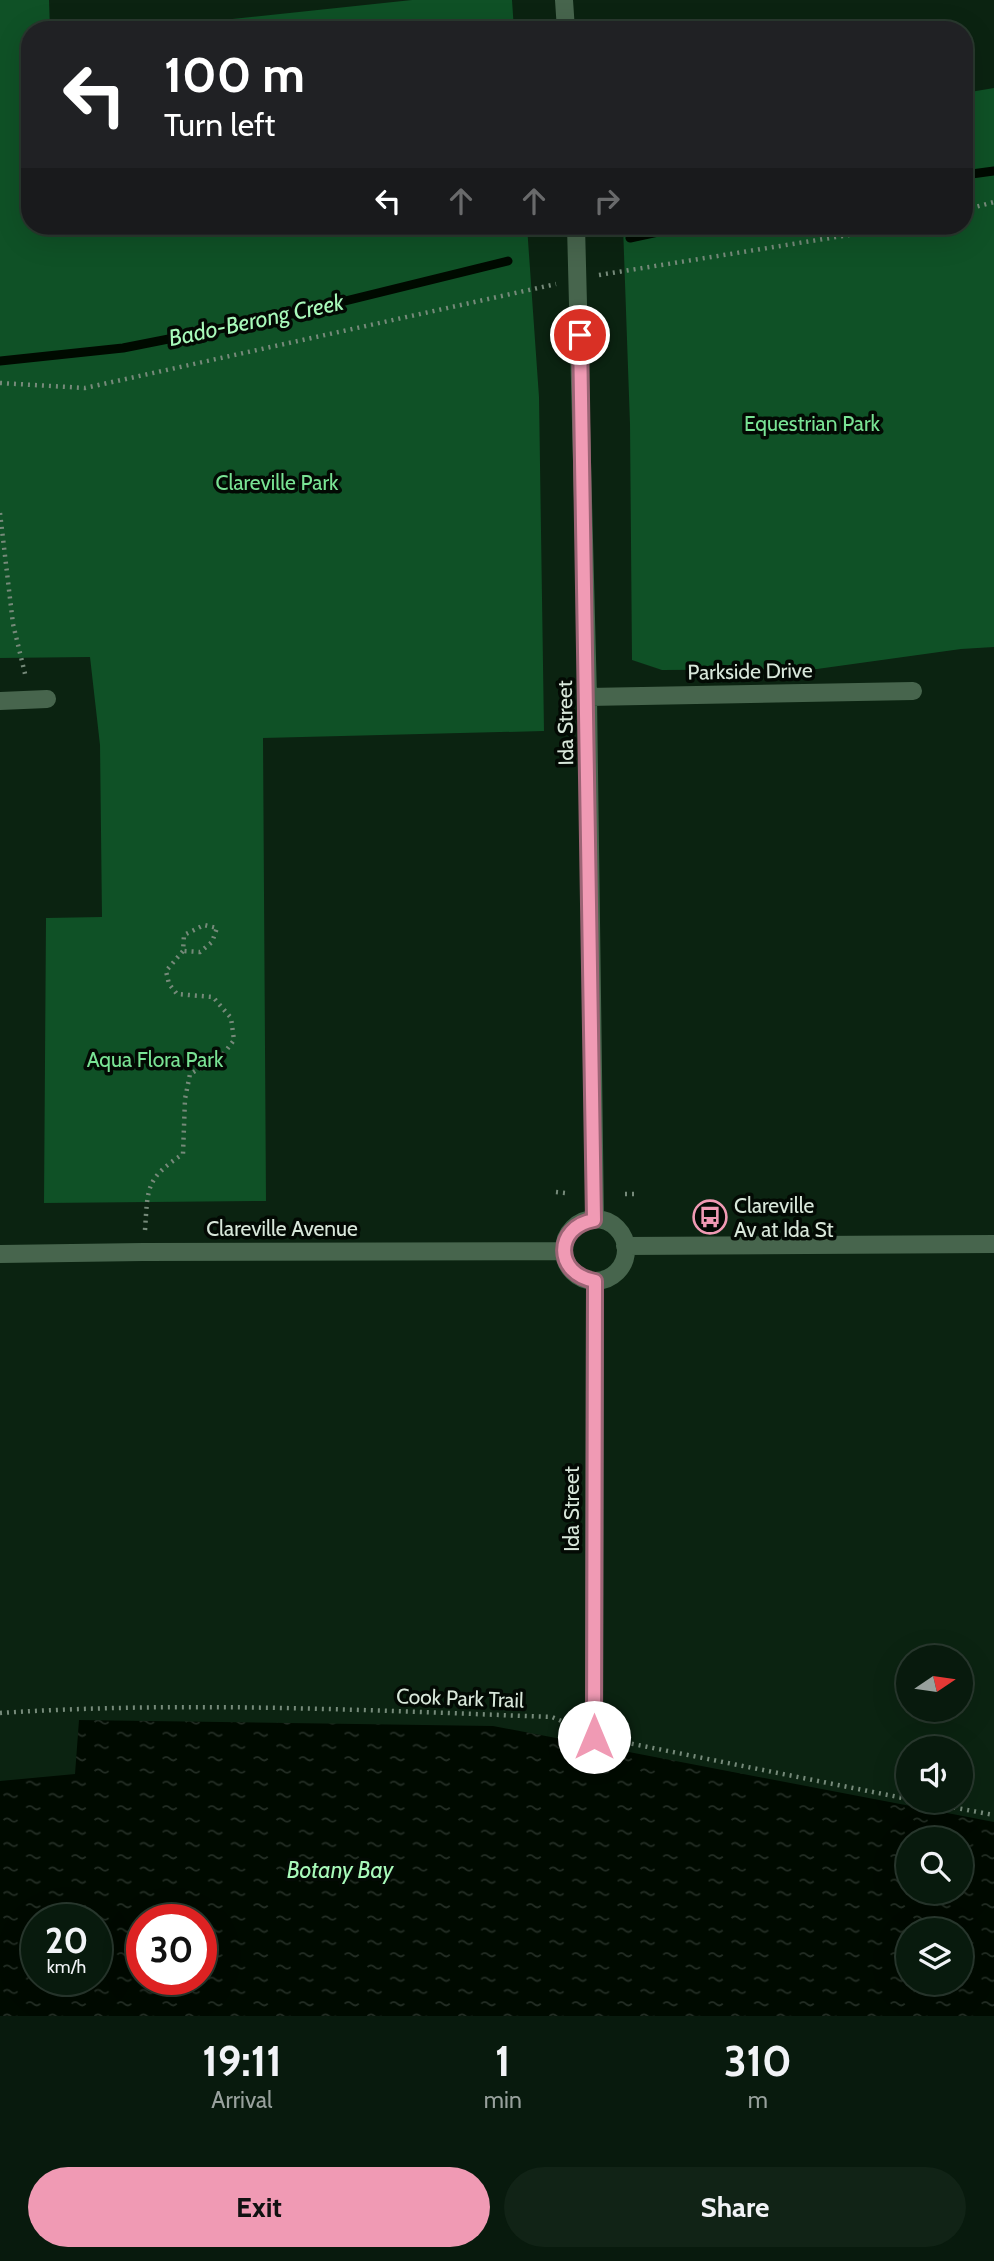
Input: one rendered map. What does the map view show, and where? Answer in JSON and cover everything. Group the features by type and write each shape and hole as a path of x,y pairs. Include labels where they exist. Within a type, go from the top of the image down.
{"street":[{"path":"564,0 565,21"},
{"name":"Ida Street","path":"577,235 588,697 594,1220"},
{"name":"Parkside Drive","path":"588,697 913,691"},
{"path":"0,701 39,699"},
{"path":"594,1220 603,1221 618,1230 625,1246 625,1257 614,1275 595,1281 585,1280 570,1269 564,1251 570,1233 577,1226 594,1220"},
{"path":"625,1246 994,1244"},
{"name":"Clareville Avenue","path":"0,1254 143,1251 564,1251"},
{"name":"Ida Street","path":"594,1737 595,1281"}],"path":[{"path":"973,208 994,202"},
{"path":"0,383 85,388 579,279 850,235"},
{"path":"0,513 13,624 39,699"},
{"path":"143,1251 149,1186 167,1165 183,1154 185,1099 190,1074 222,1056 234,1040 230,1018 213,997 177,994 169,984 166,971 183,951 184,935 204,925 217,928 212,942 200,952 183,951"},
{"path":"556,1192 565,1193"},
{"path":"625,1194 634,1194"},
{"name":"Cook Park Trail","path":"0,1713 83,1708 343,1709 552,1717 584,1735 896,1797"},
{"path":"973,1811 994,1815"}],"green space":[{"name":"Clareville Park","path":"0,0 49,0 50,21 21,21 21,235 528,235 539,397 544,731 263,738 266,1201 44,1203 46,918 102,917 100,745 90,657 0,658"},
{"path":"412,0 512,0 513,21 212,21"},
{"name":"Equestrian Park","path":"994,88 994,647 817,669 662,670 632,660 630,424 623,235 973,235 973,92"}],"water":[{"name":"Botany Bay","path":"79,1720 493,1726 896,1803 896,1813 947,1813 994,1822 994,2016 0,2016 0,1781 75,1774"}],"waterway":[{"path":"973,174 994,171"},
{"path":"630,238 644,235"},
{"name":"Bado-Berong Creek","path":"0,361 123,348 280,317 508,261"}],"place":[{"name":"Clareville Av at Ida St","path":"710,1217"}],"route":[{"path":"580,335 588,697 594,1220 585,1221 570,1233 564,1251 570,1269 585,1280 595,1281 594,1737"}],"park label":[{"name":"Aqua Flora Park","path":"155,1059"}]}
